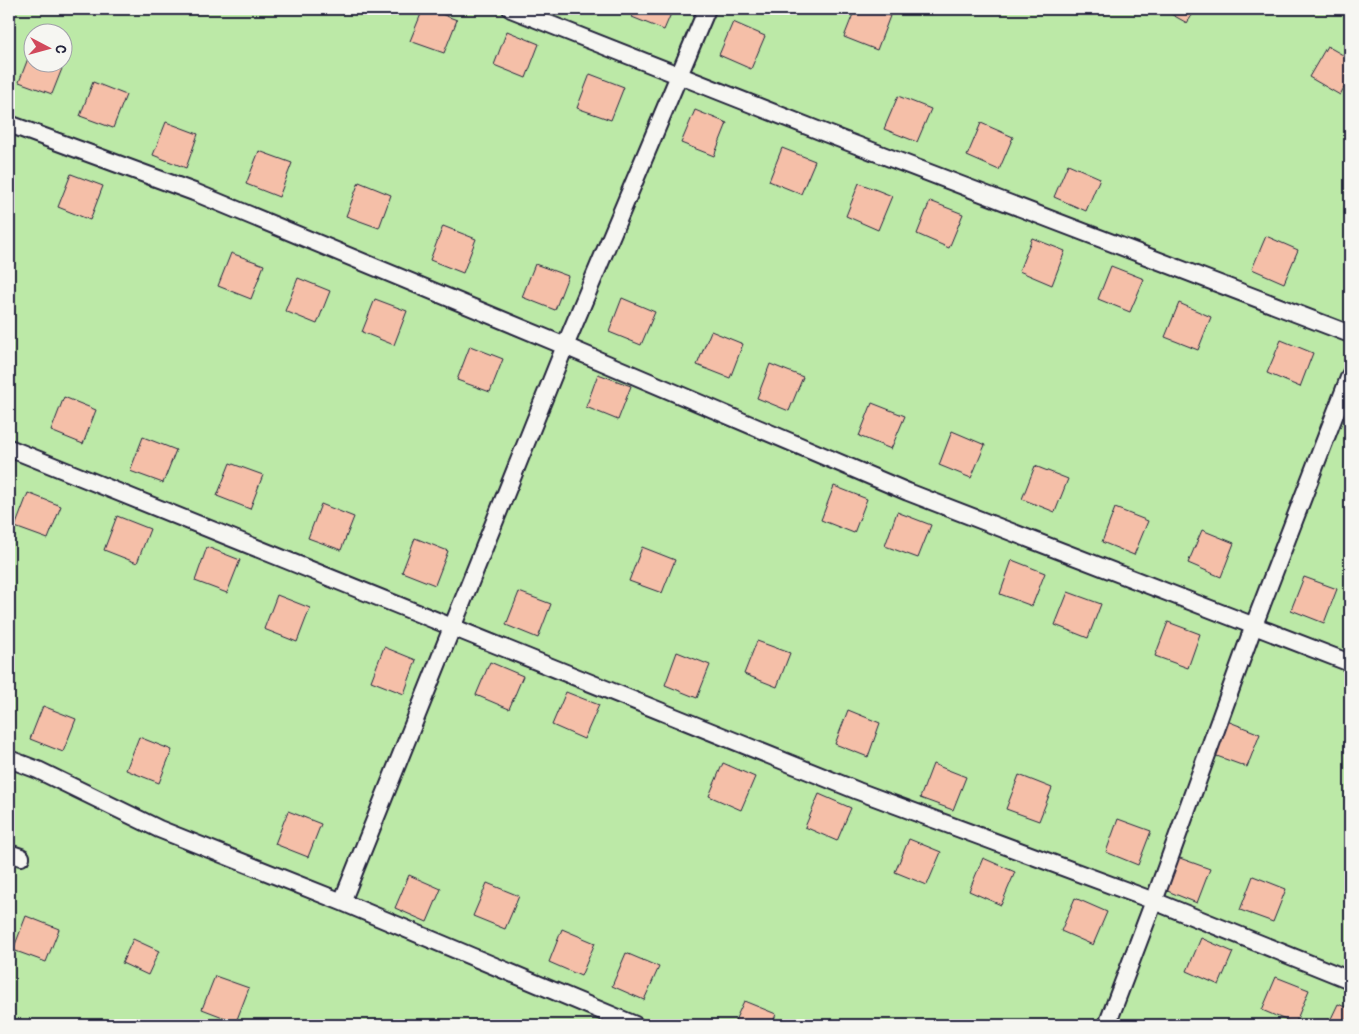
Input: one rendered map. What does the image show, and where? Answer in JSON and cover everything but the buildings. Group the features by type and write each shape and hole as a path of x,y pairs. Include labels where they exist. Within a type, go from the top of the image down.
{"lane":[{"path":"512,9 825,133 1350,334"},
{"path":"342,902 565,346 706,9"},
{"path":"9,124 194,192 565,346 908,492 1350,663"},
{"path":"1107,1025 1254,626 1350,374"},
{"path":"9,448 858,791 1154,901 1350,980"},
{"path":"9,759 38,770 159,829 342,902 635,1025"}],"green space":[{"path":"9,9 1350,9 1350,1025 9,1025"}]}
